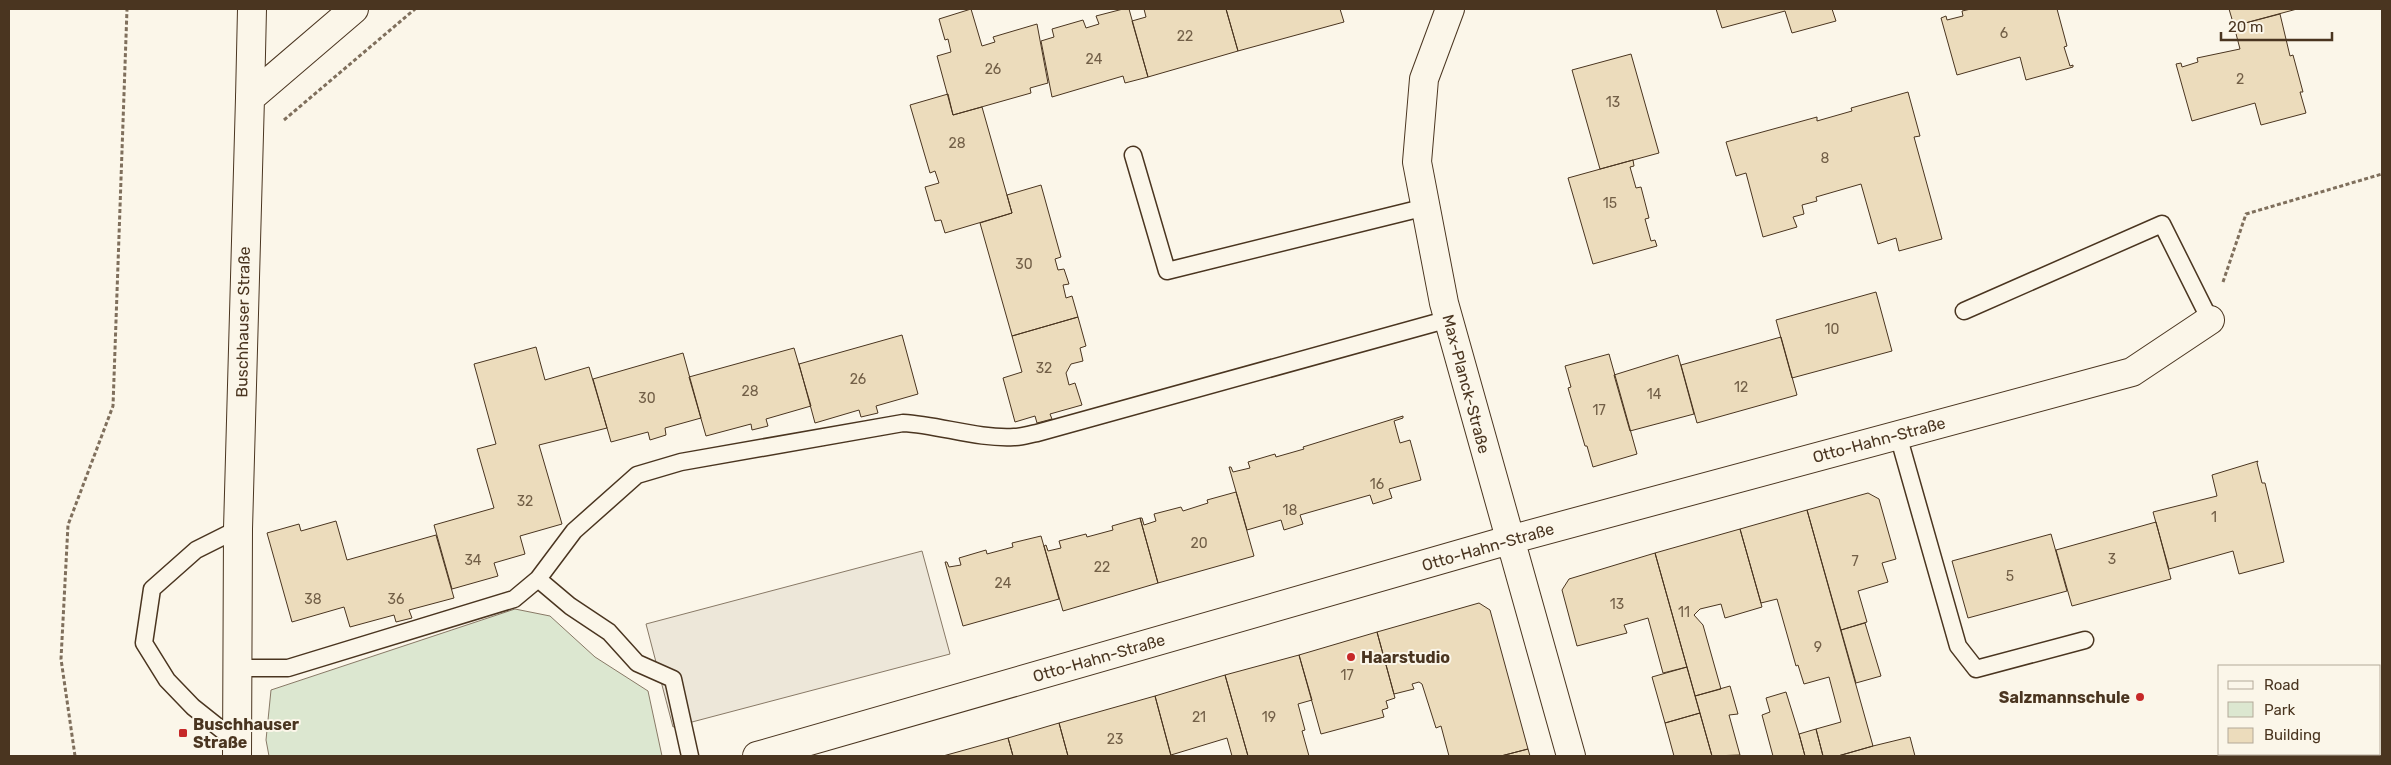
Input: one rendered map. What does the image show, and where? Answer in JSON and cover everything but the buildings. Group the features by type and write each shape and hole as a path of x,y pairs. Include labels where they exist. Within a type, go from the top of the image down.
{"street":[{"name":"Buschhauser Straße","path":"237,749 238,530 252,9"},
{"path":"250,98 354,9"},
{"name":"Max-Planck-Straße","path":"1450,9 1424,79 1417,162 1448,319 1571,756"},
{"name":"Otto-Hahn-Straße","path":"757,756 1510,540 2132,372 2210,320"}],"lane":[{"path":"1133,155 1167,271 1426,207"},
{"path":"1964,311 2162,224 2210,320"},
{"path":"238,668 288,668 514,599 538,579 574,531 637,475 681,462 903,423 928,424 972,433 1014,437 1037,433 1448,319"},
{"path":"1898,435 1958,646 1976,669 2085,640"},
{"path":"237,749 167,680 144,644 152,589 196,550 238,530"},
{"path":"538,579 570,606 609,632 637,662 673,679 690,756"}],"path":[{"path":"75,756 61,659 68,525 113,406 127,9"},
{"path":"248,149 415,9"},
{"path":"2210,320 2246,214 2382,174"}],"green space":[{"path":"515,609 550,616 595,657 648,691 662,756 269,756 266,740 271,690"}],"shaded area":[{"path":"922,551 950,654 673,727 646,624"}],"place":[{"name":"Haarstudio","path":"1351,657"},
{"name":"Salzmannschule","path":"2140,697"},
{"name":"Buschhauser Straße","path":"183,733"}]}
